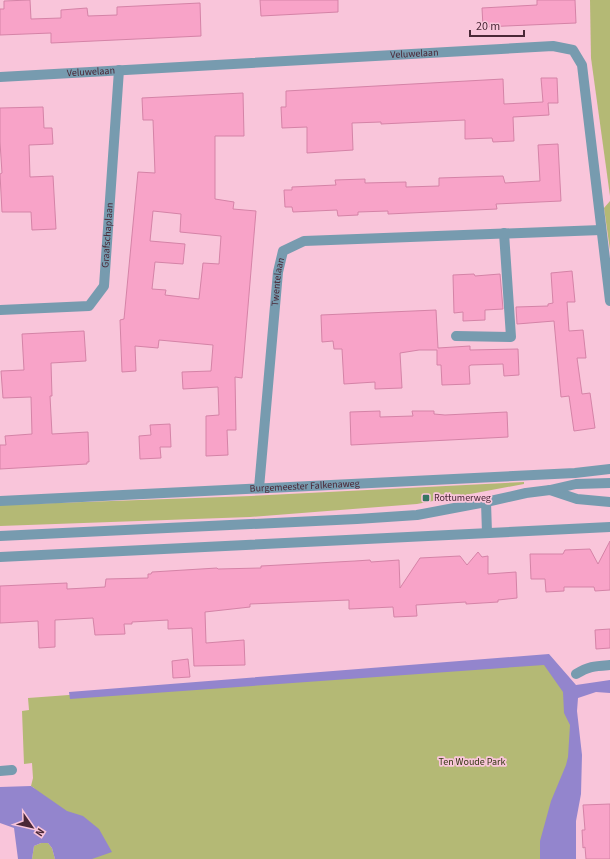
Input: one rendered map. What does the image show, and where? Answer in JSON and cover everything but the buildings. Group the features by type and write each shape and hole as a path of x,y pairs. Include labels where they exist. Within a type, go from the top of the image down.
{"street":[{"name":"Veluwelaan","path":"0,77 553,46 573,50 582,65 610,302"},
{"name":"Graafschaplaan","path":"0,310 89,306 104,286 119,70"},
{"name":"Twentelaan","path":"259,488 278,272 283,251 304,241 601,230"},
{"path":"456,336 511,337 504,233"},
{"name":"Burgemeester Falkenaweg","path":"0,501 575,473 610,469"},
{"path":"0,536 417,515 576,484 610,482"},
{"path":"550,490 577,499 610,502"},
{"path":"486,502 487,533"},
{"path":"0,557 610,526"},
{"path":"576,674 593,666 610,665"},
{"path":"0,771 12,770"}],"green space":[{"path":"590,0 610,0 610,196 591,58"},
{"path":"610,201 610,250 604,208"},
{"path":"524,482 524,484 417,504 250,517 0,526 0,505 251,496"},
{"name":"Ten Woude Park","path":"544,660 569,689 575,748 561,859 70,859 34,788 31,786 33,778 32,763 24,764 22,711 29,710 28,698"},
{"path":"41,843 48,843 52,848 55,859 32,859 34,846"}],"shaded area":[{"path":"549,654 576,685 610,680 610,693 596,692 578,698 577,711 582,755 581,794 576,821 576,859 540,859 540,841 551,801 568,757 570,725 564,713 563,692 544,665 70,699 69,692"},
{"path":"31,786 67,811 83,816 99,829 112,852 92,859 55,859 52,848 48,843 41,843 34,846 32,859 18,859 14,828 0,823 0,787"}],"place":[{"name":"Rottumerweg","path":"426,498"}]}
